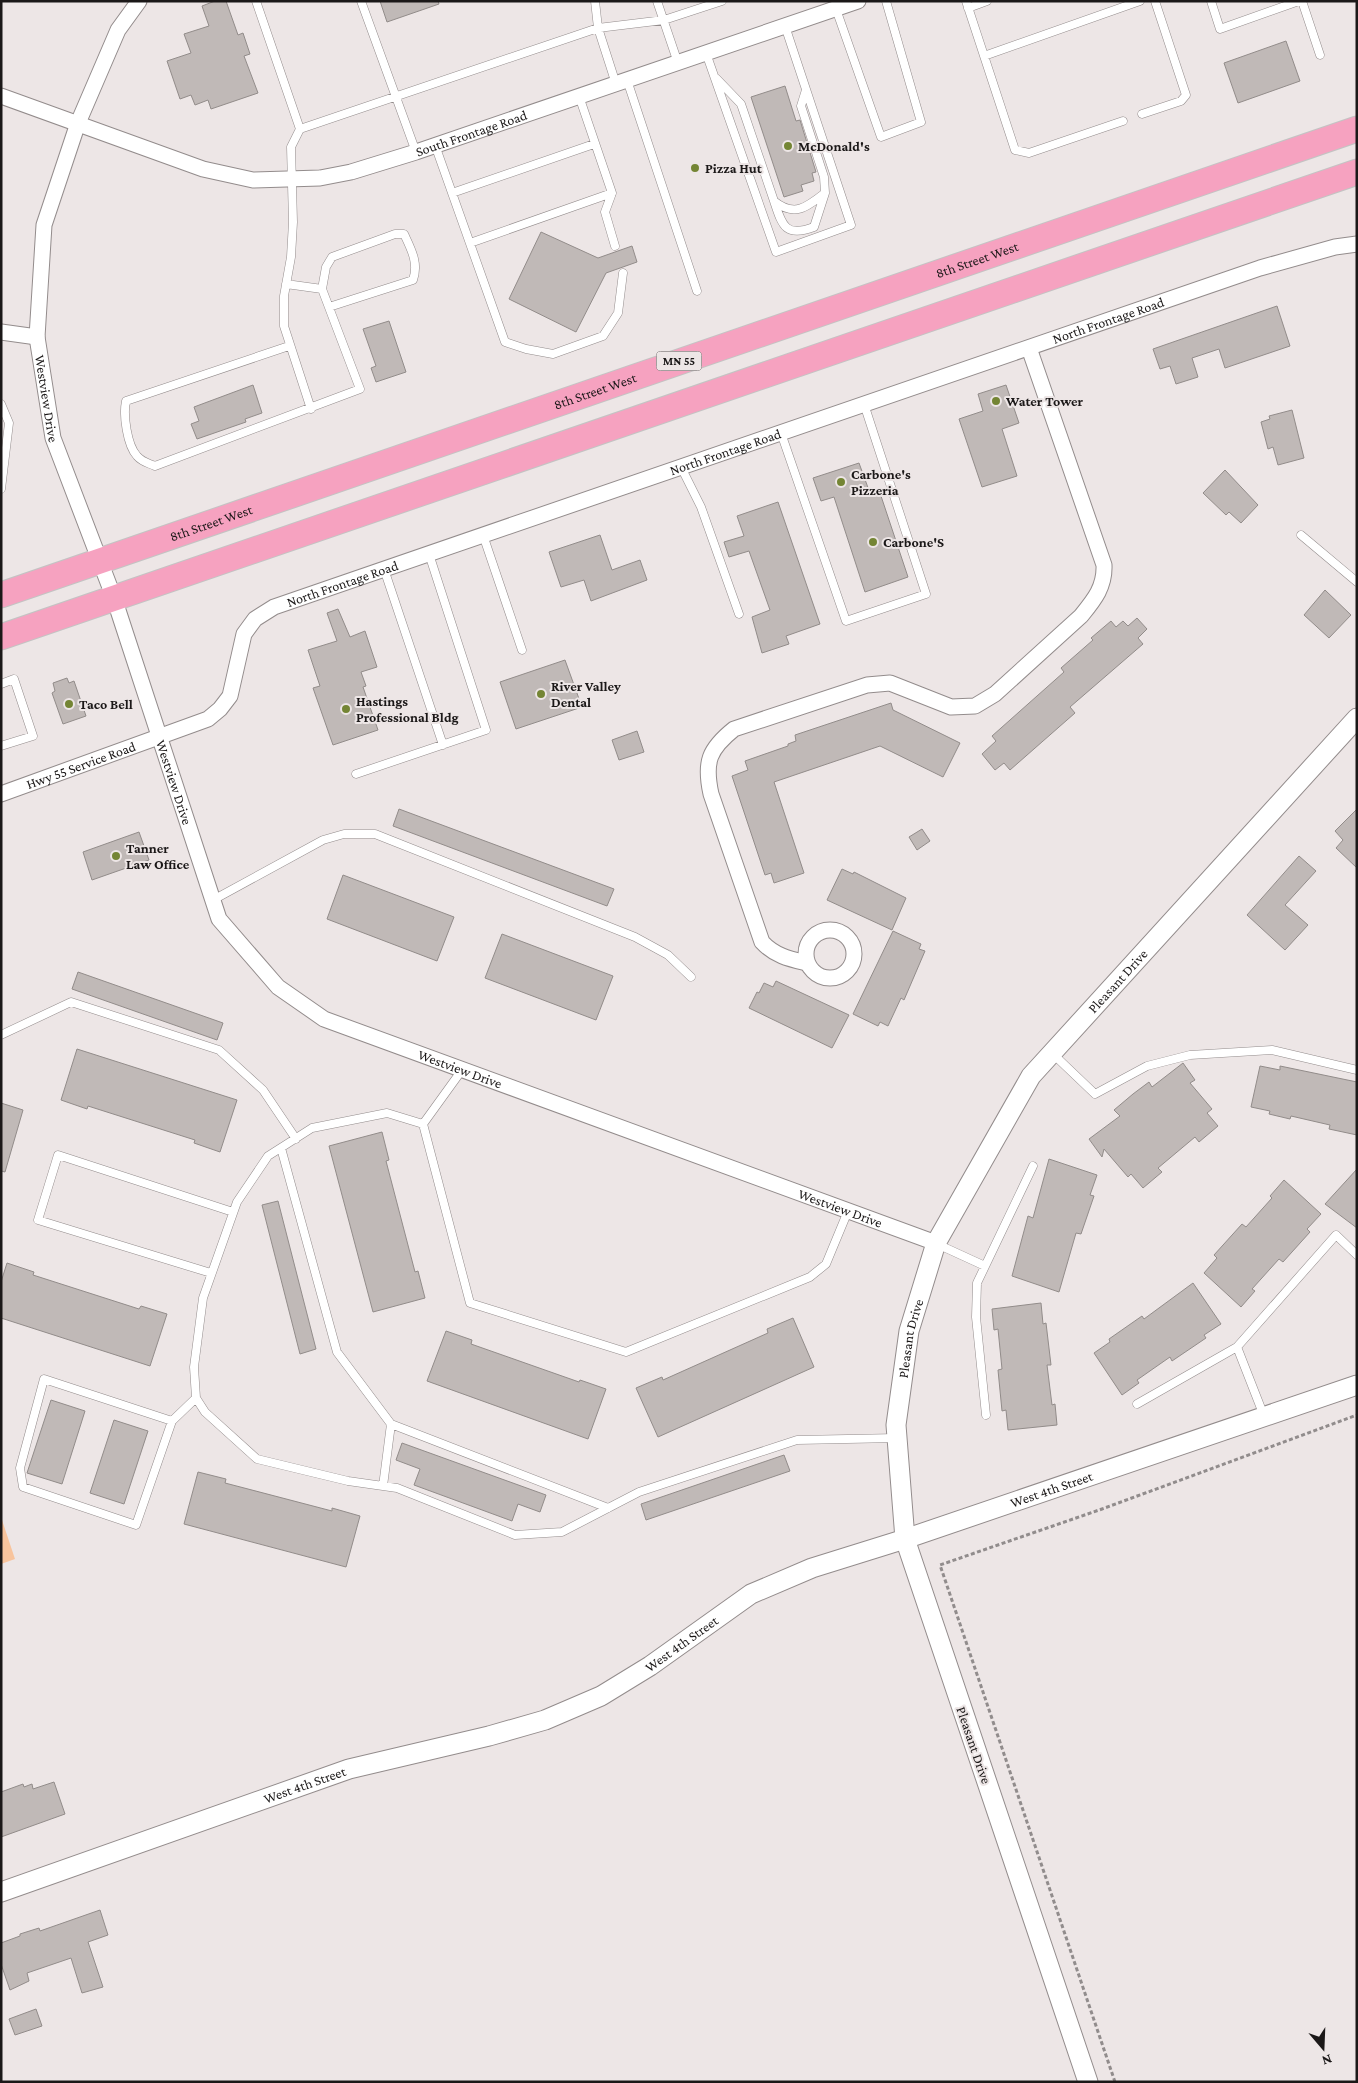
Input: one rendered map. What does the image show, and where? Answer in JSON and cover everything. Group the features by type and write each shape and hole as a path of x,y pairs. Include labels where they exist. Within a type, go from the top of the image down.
{"highway":[{"name":"8th Street West","path":"1,595 1357,129"},
{"path":"1,637 1357,172"}],"street":[{"name":"Westview Drive","path":"139,1 118,30 78,123 44,225 38,337 52,438 114,598 219,919 278,987 324,1019 936,1244"},
{"name":"South Frontage Road","path":"1,96 203,169 253,180 291,181 351,172 416,152 848,4"},
{"name":"North Frontage Road","path":"160,738 208,719 220,709 230,696 244,634 255,619 274,607 1260,268 1335,247 1357,244"},
{"path":"1,332 38,337"},
{"path":"807,963 787,959 768,948 762,942 711,794 707,777 712,752 718,742 734,729 867,685 890,683 951,707 975,706 995,694 1092,604 1103,582 1102,559 1029,348"},
{"name":"Pleasant Drive","path":"1088,2082 904,1539 896,1425 908,1331 936,1244 1031,1076 1357,718"},
{"name":"Hwy 55 Service Road","path":"1,794 160,738"},
{"name":"West 4th Street","path":"1,1892 349,1769 489,1736 545,1720 601,1696 650,1666 751,1594 812,1568 904,1539 1357,1385"}],"lane":[{"path":"256,1 300,129 291,147 292,257 286,284 284,326 311,409"},
{"path":"361,1 416,152"},
{"path":"595,1 598,28 622,82 698,291"},
{"path":"657,1 678,63"},
{"path":"300,129 598,28 664,20 722,1"},
{"path":"848,4 881,137 921,122 886,1"},
{"path":"987,1 967,5 1015,150 1029,153 1123,121"},
{"path":"984,56 1140,1"},
{"path":"1142,114 1181,102 1186,95 1155,1"},
{"path":"1211,1 1220,29 1300,1 1320,55"},
{"path":"706,53 776,252 851,225 785,26"},
{"path":"714,75 741,104 780,219 786,228 794,232 814,227 825,193 824,177 801,106 806,90"},
{"path":"579,96 612,193 606,212 615,246"},
{"path":"452,193 594,144"},
{"path":"435,145 505,342 526,350 554,354 603,336 618,312 624,273"},
{"path":"470,243 612,193"},
{"path":"774,201 784,209 798,210 812,204 825,193"},
{"path":"289,346 126,402 123,414 135,455 143,462 154,466 311,409 360,389 329,308 322,289 326,266 332,257 395,234 404,234 415,258 416,272 413,280 329,308"},
{"path":"286,284 322,289"},
{"path":"1,404 9,423 1,489"},
{"path":"781,433 846,621 926,594 864,404"},
{"path":"682,467 701,507 739,614"},
{"path":"1301,534 1357,582"},
{"path":"483,535 522,650"},
{"path":"356,774 486,730 429,554"},
{"path":"384,569 443,745"},
{"path":"1,684 14,679 33,736 1,746"},
{"path":"213,900 323,840 344,834 375,834 635,937 668,955 691,977"},
{"path":"1,1036 71,1002 219,1050 263,1090 296,1139"},
{"path":"1052,1053 1096,1094 1147,1066 1190,1055 1272,1050 1357,1070"},
{"path":"423,1124 462,1070"},
{"path":"423,1124 387,1113 312,1128 268,1156 237,1202 202,1298 194,1367 196,1398 204,1412 257,1459 348,1481 397,1488 515,1535 562,1532 639,1492 797,1440 897,1438"},
{"path":"423,1124 470,1303 626,1352 810,1276 826,1264 848,1211"},
{"path":"281,1148 337,1352 392,1424 608,1508"},
{"path":"211,1273 38,1220 58,1155 233,1212"},
{"path":"986,1415 976,1317 977,1283 1033,1166"},
{"path":"1137,1404 1237,1347 1336,1235 1357,1255"},
{"path":"936,1244 985,1266"},
{"path":"1237,1347 1264,1416"},
{"path":"172,1421 44,1379 20,1468 22,1487 136,1525 172,1421 196,1398"},
{"path":"383,1486 392,1424"}],"path":[{"path":"1115,2082 940,1565 1102,1509 1357,1415"}],"shaded area":[{"path":"1,1517 15,1559 1,1564"}],"building":[{"path":"215,1 226,1 238,35 243,33 250,54 244,56 258,93 211,109 208,100 195,105 191,95 180,99 167,61 191,53 184,34 209,26 202,6"},
{"path":"380,1 438,1 439,4 387,22"},
{"path":"1286,41 1300,81 1238,103 1224,63"},
{"name":"McDonald's","path":"785,86 796,121 800,120 816,172 812,173 814,181 801,185 803,191 784,197 751,97"},
{"path":"541,232 598,258 632,246 637,262 606,273 576,332 509,299"},
{"path":"1277,306 1290,346 1225,368 1219,349 1192,358 1198,377 1176,384 1170,366 1160,369 1153,349"},
{"path":"389,321 406,372 376,382 371,368 376,366 363,329"},
{"path":"253,385 262,413 245,419 246,422 197,439 191,424 199,421 194,407"},
{"path":"1006,385 1019,423 1002,429 1017,476 982,487 959,419 983,411 978,394"},
{"path":"1292,410 1304,458 1278,465 1273,447 1268,449 1261,422 1270,419 1269,416"},
{"name":"Carbone'S","path":"859,463 871,496 880,493 908,577 865,592 834,497 821,501 813,478"},
{"path":"1225,470 1258,505 1241,523 1229,512 1226,515 1203,493"},
{"path":"778,502 820,624 786,636 789,644 762,653 752,617 770,610 749,551 729,557 724,542 744,536 737,516"},
{"path":"600,535 612,570 640,560 647,580 591,601 584,580 561,587 549,552"},
{"path":"1325,590 1351,615 1329,638 1304,615"},
{"name":"Hastings Professional Bldg","path":"338,609 350,637 365,631 377,667 361,672 366,686 363,687 378,730 333,745 313,688 320,686 308,650 337,641 327,613"},
{"path":"1137,618 1147,629 1138,638 1143,644 1070,707 1075,713 1010,770 1004,763 995,770 982,754 996,741 992,736 1064,672 1061,668 1093,640 1091,638 1111,621 1116,627 1123,621 1128,626"},
{"name":"River Valley Dental","path":"565,660 582,707 516,729 500,682"},
{"name":"Taco Bell","path":"67,678 69,683 74,681 86,716 63,724 52,693 55,691 53,683"},
{"path":"891,703 893,710 960,743 943,777 880,746 774,782 804,873 774,883 771,873 765,875 732,776 748,770 745,761 788,746 788,744 796,741 795,735"},
{"path":"637,731 644,752 619,760 612,740"},
{"path":"399,809 614,889 607,906 393,826"},
{"path":"1357,809 1357,868 1336,848 1343,840 1335,831"},
{"path":"922,829 930,841 917,850 909,837"},
{"name":"Tanner Law Office","path":"139,832 149,860 92,880 83,852"},
{"path":"1299,856 1316,871 1285,905 1308,925 1285,950 1247,915"},
{"path":"842,869 853,874 854,872 906,898 892,930 827,900"},
{"path":"343,875 454,917 437,961 327,919"},
{"path":"893,931 921,944 919,949 925,951 904,1000 901,998 888,1026 880,1022 878,1026 853,1014"},
{"path":"502,934 613,976 596,1020 485,978"},
{"path":"78,972 223,1023 217,1040 72,989"},
{"path":"776,981 849,1015 832,1048 749,1008 764,983 773,987"},
{"path":"77,1049 237,1100 220,1152 194,1143 195,1140 88,1106 87,1109 61,1100"},
{"path":"1183,1063 1195,1080 1190,1083 1212,1109 1207,1113 1218,1126 1199,1142 1195,1137 1158,1168 1162,1172 1143,1188 1131,1174 1128,1177 1104,1149 1102,1157 1089,1139 1120,1116 1114,1110 1133,1094 1149,1082 1152,1087"},
{"path":"1260,1066 1280,1070 1280,1066 1357,1082 1357,1135 1329,1129 1330,1125 1291,1116 1290,1119 1269,1114 1270,1111 1251,1107"},
{"path":"1,1103 23,1110 5,1172 1,1171"},
{"path":"382,1132 389,1160 386,1161 415,1272 418,1271 425,1298 373,1312 329,1146"},
{"path":"1049,1159 1097,1175 1090,1195 1094,1196 1081,1234 1076,1233 1059,1292 1012,1276 1028,1216 1033,1218"},
{"path":"1357,1169 1357,1228 1325,1204"},
{"path":"1284,1180 1321,1214 1307,1229 1310,1232 1283,1262 1279,1259 1252,1289 1255,1291 1241,1307 1204,1273 1217,1258 1214,1255 1242,1224 1246,1227 1272,1198 1270,1196"},
{"path":"278,1201 316,1349 300,1354 262,1205"},
{"path":"7,1263 34,1272 33,1275 139,1309 141,1306 167,1314 150,1366 1,1318 1,1282"},
{"path":"1193,1283 1221,1324 1204,1335 1206,1338 1172,1361 1170,1357 1137,1380 1139,1383 1122,1395 1094,1353 1110,1342 1109,1339 1142,1316 1144,1319"},
{"path":"1041,1303 1043,1324 1046,1323 1051,1365 1047,1365 1052,1405 1055,1404 1057,1425 1008,1430 1006,1410 1002,1411 998,1370 1002,1369 998,1329 994,1330 992,1309"},
{"path":"793,1318 814,1367 658,1437 636,1388 662,1377 663,1380 768,1333 767,1329"},
{"path":"446,1331 472,1340 471,1344 579,1382 580,1380 606,1389 588,1439 427,1381"},
{"path":"51,1400 85,1411 62,1484 27,1473"},
{"path":"114,1420 148,1431 124,1504 90,1493"},
{"path":"402,1443 546,1495 540,1512 518,1504 512,1521 414,1485 420,1469 396,1460"},
{"path":"784,1455 790,1471 646,1520 641,1504"},
{"path":"198,1472 226,1479 225,1483 332,1511 332,1508 360,1516 346,1567 184,1524"},
{"path":"54,1782 65,1814 1,1837 1,1792 23,1784 24,1787 32,1784 33,1789"},
{"path":"100,1910 108,1935 88,1942 103,1987 82,1993 71,1958 27,1973 29,1981 10,1990 1,1964 1,1943 20,1936 20,1934 39,1928 40,1931"},
{"path":"36,2009 42,2026 15,2035 9,2019"}],"place":[{"name":"McDonald's","path":"788,146"},
{"name":"Pizza Hut","path":"695,168"},
{"name":"Water Tower","path":"996,401"},
{"name":"Carbone's Pizzeria","path":"841,482"},
{"name":"Carbone'S","path":"873,542"},
{"name":"River Valley Dental","path":"541,694"},
{"name":"Taco Bell","path":"69,704"},
{"name":"Hastings Professional Bldg","path":"346,709"},
{"name":"Tanner Law Office","path":"116,856"}]}
